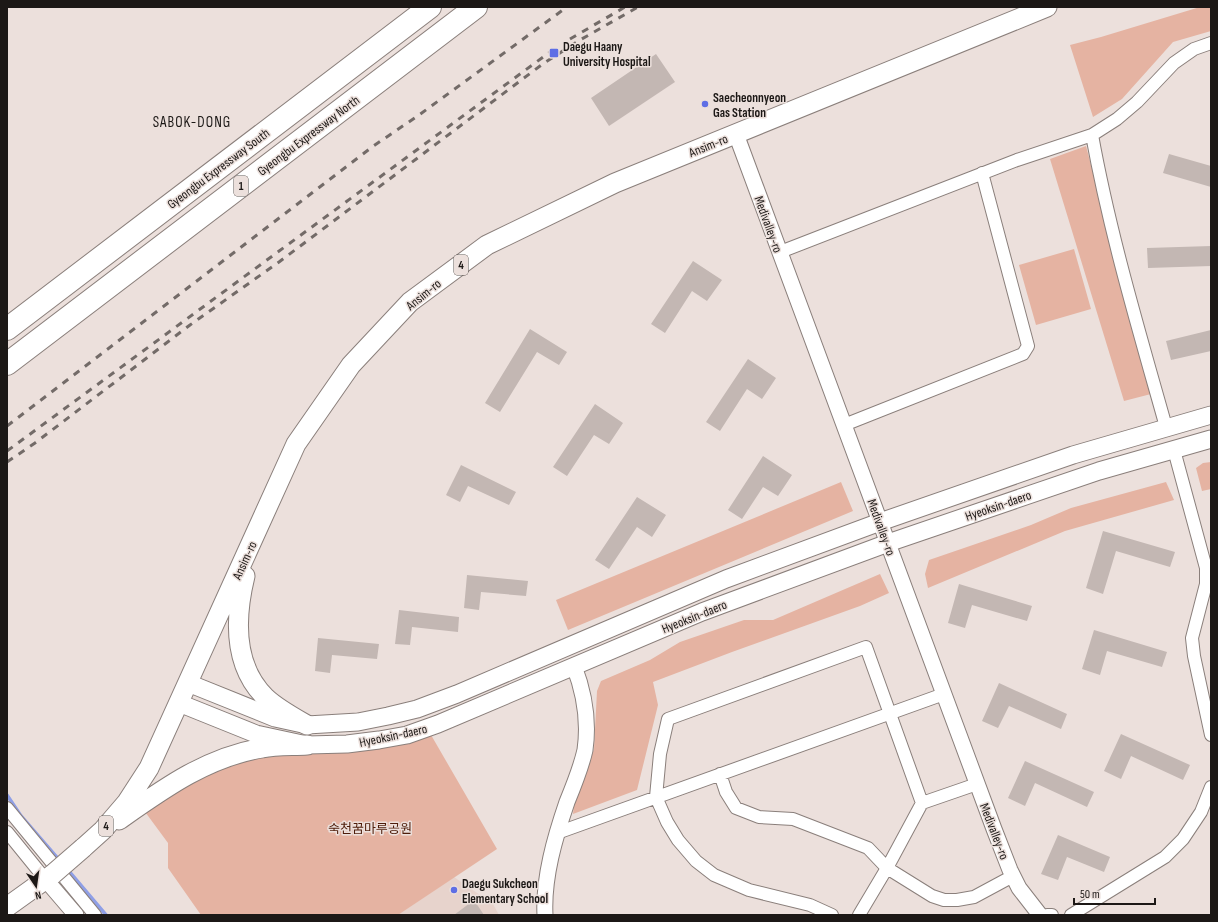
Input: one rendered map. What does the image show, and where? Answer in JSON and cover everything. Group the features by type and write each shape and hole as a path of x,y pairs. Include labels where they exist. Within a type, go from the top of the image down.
{"highway":[{"name":"Gyeongbu Expressway South","path":"7,329 430,7"},
{"name":"Gyeongbu Expressway North","path":"7,364 476,7"}],"main road":[{"name":"Ansim-ro","path":"89,843 103,830 126,802 148,768 255,537 296,444 352,365 410,302 487,245 615,183 1047,7"},
{"path":"188,683 275,718 307,725 358,722 417,709 457,694 726,579 880,522 1073,455 1211,415"},
{"name":"Hyeoksin-daero","path":"179,703 256,734 308,746 347,744 407,735 438,724 702,612 888,543 1099,471 1211,439"},
{"path":"255,537 242,590 239,611 239,639 242,656 253,680 267,698 292,717 307,725"},
{"path":"89,843 156,794 210,763 227,756 263,748 308,746"},
{"name":"4","path":"7,907 50,877 89,843"}],"street":[{"path":"780,252 982,173 1092,135 1117,119 1137,102 1174,63 1194,49 1211,43"},
{"name":"Medivalley-ro","path":"736,134 977,784 1013,876 1019,888 1040,915"},
{"path":"1092,135 1118,256 1166,427"},
{"path":"844,425 1023,354 1028,346 982,173"},
{"path":"1174,450 1206,568 1206,584 1192,638 1194,656 1211,735"},
{"path":"832,915 810,904 749,890 714,875 696,861 678,840 667,822 656,797 660,754 668,719 866,647 922,803"},
{"path":"545,915 548,875 557,833 579,772 585,749 587,720 580,681 574,666"},
{"path":"557,833 944,694"},
{"path":"720,774 726,792 736,808 759,817 793,819 868,848 887,868 932,896 944,900 957,900 974,897 1013,876"},
{"path":"859,915 887,868 922,803 977,784"},
{"path":"1071,915 1166,858 1183,839 1201,812 1211,787"},
{"path":"7,808 95,915"},
{"path":"7,832 50,877 76,915"},
{"path":"1047,915 1052,915"}],"shaded area":[{"name":"Daegu Sukcheon Elementary School","path":"454,877 493,904 499,915 398,915"}],"green space":[{"path":"1200,7 1211,7 1211,31 1173,42 1122,99 1093,117 1070,45"},
{"path":"1086,146 1151,394 1124,401 1050,159"},
{"path":"1074,249 1091,309 1036,325 1019,265"},
{"path":"1211,462 1211,489 1202,491 1196,468 1203,463"},
{"path":"841,482 853,511 568,630 556,600"},
{"path":"1166,482 1174,500 1065,531 928,588 925,574 929,560 1031,525 1071,508"},
{"path":"880,574 889,593 860,606 653,682 658,705 637,790 573,814 574,805 594,749 597,691 601,681 650,660 680,642 744,620 773,620"},
{"name":"숙천꿈마루공원","path":"427,728 497,849 398,915 201,915 168,868 168,843 140,805 227,756"}],"building":[{"path":"656,54 675,82 609,126 591,98"},
{"path":"1169,154 1211,166 1211,187 1163,173"},
{"path":"1211,246 1211,266 1148,268 1147,248"},
{"path":"693,261 722,280 707,301 692,291 665,333 651,324"},
{"path":"530,329 567,352 559,365 537,352 500,412 485,403"},
{"path":"1211,330 1211,351 1171,360 1166,341"},
{"path":"748,359 776,378 762,399 747,389 720,431 706,422"},
{"path":"595,404 623,423 609,444 594,435 567,476 553,467"},
{"path":"763,456 792,475 778,496 763,487 742,519 728,510"},
{"path":"461,465 516,492 509,505 468,486 460,502 446,495"},
{"path":"637,497 666,515 652,537 637,527 609,569 595,560"},
{"path":"1103,531 1175,552 1170,567 1116,551 1103,594 1086,588"},
{"path":"467,575 528,581 526,596 481,592 479,610 464,608"},
{"path":"959,584 1032,606 1027,621 972,605 965,628 948,623"},
{"path":"399,610 459,617 458,632 412,627 410,645 395,644"},
{"path":"1094,630 1167,652 1162,667 1107,651 1100,675 1082,669"},
{"path":"318,638 379,644 377,659 332,655 330,673 315,671"},
{"path":"999,683 1067,714 1061,729 1009,706 998,728 982,721"},
{"path":"1121,734 1190,765 1183,780 1131,756 1121,779 1104,771"},
{"path":"1025,761 1094,792 1087,807 1035,783 1025,806 1008,798"},
{"path":"1058,835 1110,857 1104,872 1067,857 1058,880 1041,874"},
{"path":"474,900 484,915 454,915"}],"waterway":[{"path":"7,795 21,816 60,861"},
{"path":"67,869 106,915"}],"railway":[{"path":"7,426 372,147 419,115 567,7"},
{"path":"570,39 625,7"},
{"path":"7,462 35,443 190,325 279,262 544,63 580,40 638,7"},
{"path":"7,451 550,52"}],"place":[{"name":"Daegu Haany University Hospital","path":"554,53"},
{"name":"Saecheonnyeon Gas Station","path":"705,104"},
{"name":"Daegu Sukcheon Elementary School","path":"454,890"}],"district":[{"name":"SABOK-DONG","path":"192,122"}]}
